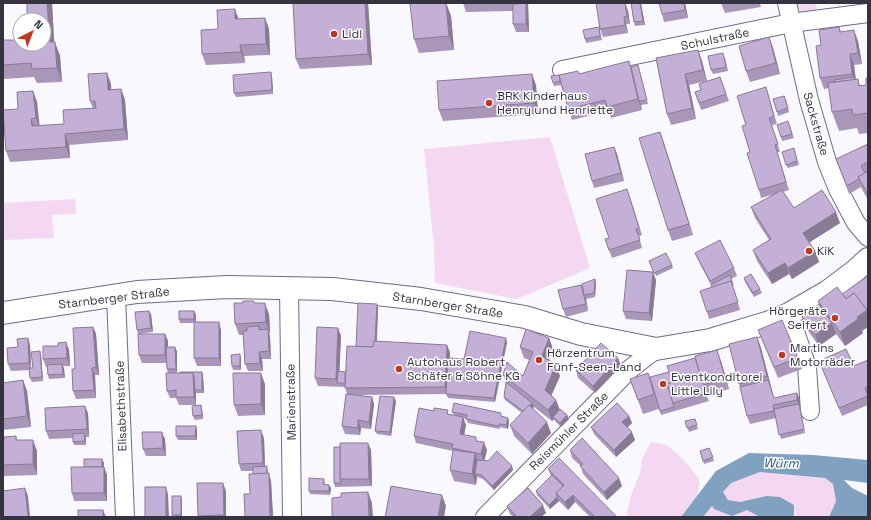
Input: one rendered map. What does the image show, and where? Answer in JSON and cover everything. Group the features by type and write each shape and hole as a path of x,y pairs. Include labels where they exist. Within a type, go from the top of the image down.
{"main road":[{"name":"Starnberger Straße","path":"3,313 137,292 227,287 332,289 433,301 525,317 581,334 656,349 710,340 770,322 789,314 828,292 868,259"}],"street":[{"name":"Sackstraße","path":"787,3 809,100 827,162 838,188 856,223 868,236"},
{"name":"Schulstraße","path":"562,70 791,23 823,11 868,13"},
{"name":"Marienstraße","path":"289,288 292,517"},
{"name":"Elisabethstraße","path":"116,296 125,517"},
{"path":"789,314 807,367 810,411"},
{"name":"Reismühler Straße","path":"484,517 630,369 656,349"}],"shaded area":[{"path":"796,3 816,3 817,10 802,12 797,9"},
{"path":"550,137 590,268 517,299 435,283 434,247 424,149"},
{"path":"75,199 76,214 52,215 54,238 3,240 3,203"},
{"path":"651,442 667,445 682,458 699,479 698,495 681,517 628,517 627,512 631,495 640,473 642,459"},
{"path":"760,472 825,478 833,484 836,501 829,517 795,517 794,505 766,496 740,502 728,500 723,492 731,483"},
{"path":"712,506 747,510 757,515 756,517 703,517"}],"water":[{"name":"Würm","path":"749,453 813,455 868,460 868,483 844,480 852,488 868,496 868,517 829,517 836,501 833,484 825,478 760,472 731,483 723,492 728,500 740,502 766,496 780,497 794,505 794,515 792,517 760,517 747,510 732,516 714,509 712,506 703,517 681,517 716,471"}],"building":[{"path":"27,3 47,3 48,12 27,12"},
{"name":"Lidl","path":"293,3 365,3 368,54 296,59"},
{"path":"446,3 449,36 414,39 410,4"},
{"path":"526,3 526,24 513,24 513,4"},
{"path":"596,3 625,3 627,16 624,17 625,25 600,29"},
{"path":"631,3 640,3 643,21 634,22"},
{"path":"659,3 684,3 685,10 662,14"},
{"path":"235,9 235,19 265,18 266,44 240,45 241,52 202,54 201,30 218,29 217,10"},
{"path":"599,27 600,36 585,39 583,30"},
{"path":"839,27 840,32 854,30 858,53 850,54 852,74 820,78 816,46 821,45 819,30"},
{"path":"769,37 776,63 746,71 739,46"},
{"path":"3,40 12,40 12,52 52,52 52,42 55,42 57,68 32,69 31,63 3,65"},
{"path":"698,50 703,70 685,74 692,108 667,114 656,58"},
{"path":"723,53 726,67 711,70 708,56"},
{"path":"629,61 638,99 607,107 605,100 568,109 559,75 578,71 579,74"},
{"path":"638,65 647,100 639,101 631,67"},
{"path":"271,72 272,90 234,93 233,75"},
{"path":"107,73 108,90 121,89 124,129 65,134 66,147 6,151 3,110 18,109 17,92 33,91 36,118 31,119 32,126 64,124 63,110 96,108 95,101 90,101 88,74"},
{"path":"532,74 534,103 439,110 437,81"},
{"path":"559,75 560,81 553,83 551,76"},
{"path":"720,77 726,94 699,103 695,92 701,90 699,84"},
{"path":"854,77 854,80 834,82 834,80"},
{"path":"866,78 868,78 868,113 853,115 852,109 832,112 828,83 858,79 859,86 866,85"},
{"path":"766,87 774,116 769,118 778,144 775,145 786,182 759,190 747,153 750,152 742,126 746,125 737,96"},
{"path":"784,96 788,108 777,112 773,99"},
{"path":"788,121 792,134 781,137 777,125"},
{"path":"660,132 689,224 668,230 639,138"},
{"path":"868,144 868,163 867,162 861,166 865,173 858,177 859,179 847,186 836,159"},
{"path":"614,147 621,173 592,181 585,154"},
{"path":"794,148 797,161 786,165 782,152"},
{"path":"868,171 868,194 858,177"},
{"path":"627,189 639,228 636,229 640,240 609,250 605,239 609,238 596,199"},
{"path":"782,190 794,208 822,190 836,212 803,233 815,251 788,268 785,263 768,273 753,250 771,239 751,207"},
{"path":"720,240 734,268 710,281 695,253"},
{"path":"666,253 672,265 654,273 649,261"},
{"path":"627,270 653,272 649,313 623,311"},
{"path":"751,274 760,289 753,293 744,278"},
{"path":"730,275 733,285 731,281 712,287 711,285"},
{"path":"868,276 868,314 867,310 854,293 846,299 842,294"},
{"path":"595,279 594,293 584,295 582,284"},
{"path":"731,281 738,302 707,312 700,291"},
{"path":"581,285 586,304 563,309 558,290"},
{"path":"837,287 846,299 854,293 867,310 857,317 858,319 840,332 818,301"},
{"path":"243,301 265,303 266,322 235,324 234,303 243,303"},
{"path":"358,303 377,304 375,341 373,347 356,347"},
{"path":"819,304 832,323 815,335 802,317"},
{"path":"149,311 151,328 137,330 135,312"},
{"path":"179,311 194,311 194,319 179,319"},
{"name":"Martins Motorräder","path":"782,320 798,358 774,367 758,330"},
{"path":"194,322 219,322 219,358 194,358"},
{"path":"259,326 259,330 268,329 269,351 259,352 260,363 245,364 243,331 247,331 247,327"},
{"path":"93,327 96,367 92,368 94,390 73,391 72,369 75,369 73,328"},
{"path":"317,327 338,328 336,379 315,378"},
{"path":"526,329 549,338 542,356 556,365 545,390 556,400 548,410 503,375 507,362 523,376 533,352 520,347"},
{"name":"Autohaus Robert Schäfer & Söhne KG","path":"470,331 506,338 494,398 446,394 448,358 464,359"},
{"path":"138,334 165,334 165,355 139,355"},
{"path":"757,337 767,376 739,384 729,344"},
{"path":"28,338 29,363 8,364 7,348 18,347 17,339"},
{"name":"Autohaus Robert Schäfer & Söhne KG","path":"374,341 447,345 445,387 345,388 347,346 373,347"},
{"path":"66,342 67,358 43,359 43,346 58,346 58,343"},
{"path":"601,343 618,358 593,386 576,370"},
{"path":"166,347 175,347 176,369 167,369"},
{"path":"846,349 854,366 868,360 868,386 865,388 868,396 839,408 819,361"},
{"path":"717,350 725,378 703,385 695,356"},
{"path":"40,351 42,377 30,378 29,368 33,368 31,352"},
{"path":"240,354 240,366 232,366 231,355"},
{"path":"695,358 700,374 667,384 674,407 660,411 650,377 669,372 667,366"},
{"path":"62,364 63,374 48,375 47,365"},
{"path":"338,371 345,372 345,383 337,383"},
{"path":"180,372 202,372 202,390 195,390 193,373"},
{"path":"166,373 193,373 194,397 176,397 176,390 167,391"},
{"path":"233,373 261,373 261,404 234,405"},
{"path":"648,373 654,394 638,400 630,379"},
{"path":"700,374 706,393 673,403 667,384"},
{"path":"23,380 27,416 3,419 3,383"},
{"path":"768,380 774,398 797,393 797,400 773,405 774,411 747,416 740,387"},
{"path":"506,382 532,403 530,406 529,405 523,411 504,397"},
{"path":"346,394 372,397 369,422 358,420 358,428 342,426"},
{"path":"380,396 394,397 390,432 375,431"},
{"path":"454,403 501,413 501,416 508,418 506,425 499,424 498,426 466,419 467,415 452,412"},
{"path":"617,403 629,416 622,422 632,432 614,450 591,427"},
{"path":"799,404 804,429 779,435 774,409"},
{"path":"201,405 202,415 193,416 192,406"},
{"path":"529,405 547,422 528,443 510,425"},
{"path":"85,406 87,429 46,431 45,408"},
{"path":"419,408 434,411 434,408 448,410 447,414 463,417 460,434 476,437 476,441 484,442 481,454 452,448 453,444 414,436"},
{"path":"560,409 567,415 560,423 553,417"},
{"path":"695,419 697,425 687,428 685,421"},
{"path":"176,426 196,426 195,436 176,436"},
{"path":"261,430 263,463 239,464 237,431"},
{"path":"142,432 162,432 163,448 143,449"},
{"path":"84,433 85,441 73,442 73,434"},
{"path":"16,436 16,440 33,440 33,464 3,465 4,437"},
{"path":"582,438 619,478 604,492 580,466 583,464 570,450"},
{"path":"340,443 368,443 369,479 340,479"},
{"path":"334,447 340,447 341,483 334,483"},
{"path":"709,448 713,457 703,461 700,451"},
{"path":"453,450 475,453 472,474 450,470"},
{"path":"497,451 512,466 492,486 482,475 475,474 477,460 488,461"},
{"path":"559,458 617,517 595,517 573,495 565,502 556,493 564,485 548,469"},
{"path":"84,459 102,459 102,467 84,467"},
{"path":"267,466 267,474 253,474 253,467"},
{"path":"71,467 104,467 104,493 72,493"},
{"path":"269,473 270,517 245,517 244,494 250,494 249,474"},
{"path":"552,475 563,486 556,493 557,497 549,505 536,491"},
{"path":"309,478 324,479 323,484 329,485 329,491 309,491"},
{"path":"197,483 223,483 224,515 198,516"},
{"path":"391,486 442,495 438,517 385,517"},
{"path":"145,487 166,487 166,517 145,517"},
{"path":"25,488 28,517 3,517 3,491"},
{"path":"528,488 543,505 530,517 517,517 507,506"},
{"path":"368,492 369,517 332,517 332,498 341,497 341,493"},
{"path":"172,496 181,496 181,515 172,515"},
{"path":"78,510 103,510 103,517 78,517"}],"place":[{"name":"Lidl","path":"334,34"},
{"name":"BRK Kinderhaus Henry und Henriette","path":"489,103"},
{"name":"KiK","path":"809,251"},
{"name":"Hörgeräte Seifert","path":"835,318"},
{"name":"Martins Motorräder","path":"782,355"},
{"name":"Hörzentrum Fünf-Seen-Land","path":"539,360"},
{"name":"Autohaus Robert Schäfer & Söhne KG","path":"399,369"},
{"name":"Eventkonditorei Little Lily","path":"663,384"}]}
